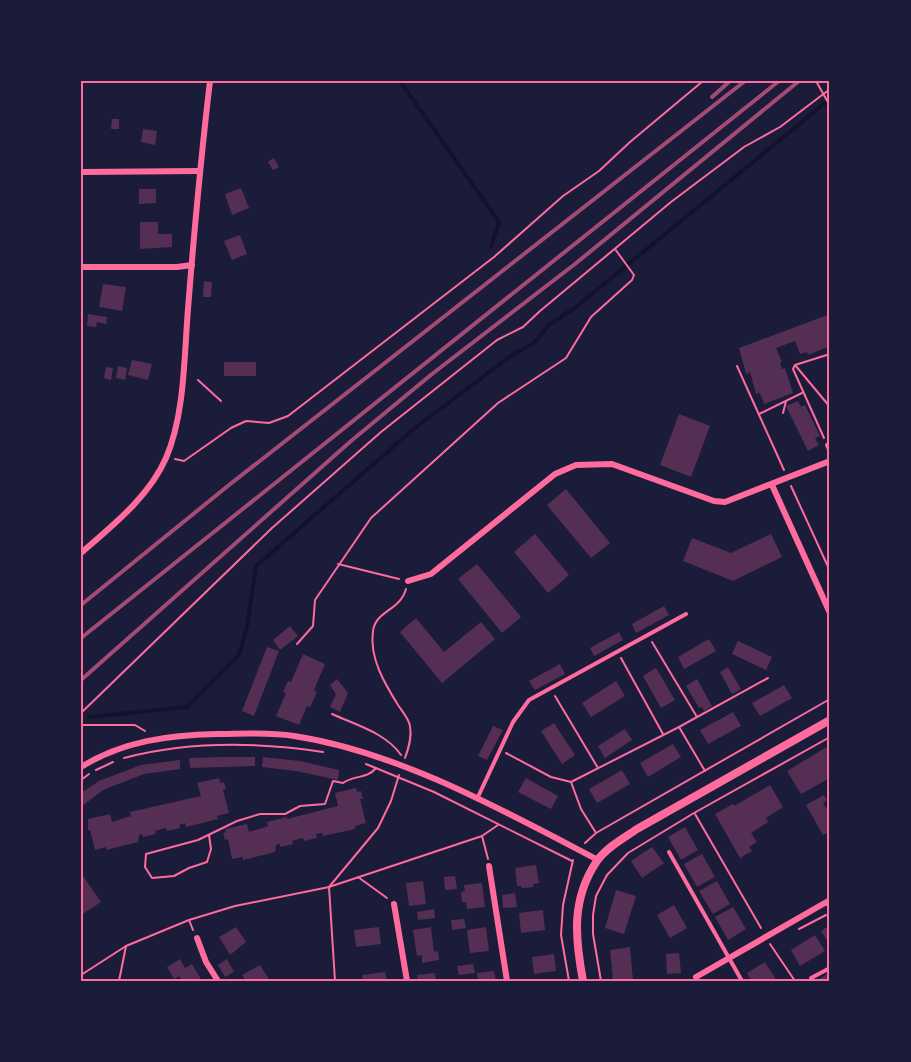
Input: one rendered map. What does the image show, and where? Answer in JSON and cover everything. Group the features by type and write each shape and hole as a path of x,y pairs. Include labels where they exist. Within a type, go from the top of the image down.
{"street":[{"path":"81,553 118,520 153,480 166,457 179,411 199,171 210,81"},
{"path":"81,172 182,173 199,171"},
{"path":"81,267 192,265"},
{"path":"408,581 431,573 555,474 576,465 612,464 714,501 725,502 830,461"},
{"path":"772,485 830,613"},
{"path":"583,981 576,945 576,918 583,891 598,860 615,844 637,829 830,720"},
{"path":"81,767 112,750 155,738 179,735 293,736 347,747 402,765 477,799 598,860"},
{"path":"489,866 507,981"},
{"path":"394,904 407,981"},
{"path":"697,979 730,958 829,904"},
{"path":"197,938 206,962 218,981"}],"lane":[{"path":"829,444 830,451"},
{"path":"477,799 513,722 529,700 686,614"},
{"path":"669,852 742,981"},
{"path":"811,978 830,968"}],"path":[{"path":"166,457 184,461 231,428 246,421 269,423 288,416 494,257 563,195 600,171 630,142 703,81"},
{"path":"816,81 830,106"},
{"path":"81,713 272,528 381,432 497,340 523,327 540,310 671,202 744,147 780,127 830,89"},
{"path":"297,644 313,626 315,600 371,518 498,403 566,358 591,317 632,280 634,275 615,249"},
{"path":"816,351 817,356"},
{"path":"795,365 817,356 830,354"},
{"path":"795,365 793,369 803,393 829,444"},
{"path":"795,365 830,407"},
{"path":"737,366 830,571"},
{"path":"198,380 221,401"},
{"path":"759,414 803,393"},
{"path":"783,413 786,401"},
{"path":"335,981 329,887 378,828 391,801 410,744 410,724 382,677 373,651 373,630 382,614 404,598 408,581 338,564"},
{"path":"648,635 697,717"},
{"path":"617,652 663,734"},
{"path":"500,750 551,777 571,782 768,678"},
{"path":"550,688 598,768"},
{"path":"332,714 393,744 401,755 402,765"},
{"path":"81,725 135,724 155,738"},
{"path":"679,727 705,771"},
{"path":"601,981 593,934 593,915 596,896 607,875 628,853 694,813 830,737"},
{"path":"81,780 119,759 154,750 183,746 260,745 324,752"},
{"path":"366,764 499,824 572,861"},
{"path":"209,835 212,849 207,862 174,876 152,878 145,867 146,854 198,840 237,822 261,814 285,814 300,806 326,804 333,781 343,783 349,779 368,775 376,768"},
{"path":"571,782 581,809 596,833"},
{"path":"694,813 766,938 795,981"},
{"path":"81,975 126,946 189,920 235,906 329,887 482,836 499,824"},
{"path":"482,836 489,866"},
{"path":"358,877 394,904"},
{"path":"189,920 197,938"},
{"path":"119,981 126,946"}],"building":[{"path":"112,119 119,119 119,129 111,129"},
{"path":"143,129 157,131 155,145 141,142"},
{"path":"274,158 279,167 273,170 268,162"},
{"path":"241,188 249,208 232,215 225,194"},
{"path":"139,189 156,189 156,203 139,204"},
{"path":"140,222 158,222 158,234 172,234 172,247 140,249"},
{"path":"240,235 247,254 232,260 224,241"},
{"path":"204,281 212,282 211,297 203,297"},
{"path":"103,284 126,287 122,311 99,307"},
{"path":"88,314 107,317 106,324 97,322 96,327 87,326"},
{"path":"830,314 830,345 828,347 808,355 807,352 800,354 795,341 776,348 782,362 780,363 782,369 785,368 793,393 764,404 760,393 756,394 750,372 746,374 739,348"},
{"path":"132,360 152,364 148,380 128,375"},
{"path":"224,362 256,362 256,376 224,376"},
{"path":"118,366 127,368 125,380 116,378"},
{"path":"106,367 113,368 111,380 104,378"},
{"path":"798,401 801,407 805,405 820,436 815,438 819,445 808,451 786,406"},
{"path":"679,414 710,426 691,477 660,465"},
{"path":"566,489 610,543 591,558 547,505"},
{"path":"535,534 569,575 548,593 514,552"},
{"path":"771,534 782,557 733,581 683,561 692,538 731,553"},
{"path":"477,564 521,617 502,633 458,579"},
{"path":"664,606 669,615 636,633 632,624"},
{"path":"416,618 444,652 481,622 495,639 442,683 400,632"},
{"path":"290,626 298,636 280,650 273,640"},
{"path":"619,632 623,640 594,656 590,648"},
{"path":"709,639 716,651 684,669 678,657"},
{"path":"738,641 772,657 766,670 732,654"},
{"path":"267,647 279,651 254,716 242,711"},
{"path":"303,654 325,664 314,690 317,692 310,707 307,706 299,725 276,716 286,693 283,692 288,681 291,682"},
{"path":"560,664 565,674 535,690 529,681"},
{"path":"728,667 741,689 732,694 720,672"},
{"path":"656,668 675,700 661,708 643,676"},
{"path":"337,679 348,693 340,712 330,707 336,694 330,685"},
{"path":"697,679 712,706 704,711 702,707 699,708 686,686"},
{"path":"616,681 625,696 591,717 582,703"},
{"path":"784,685 792,698 760,716 752,703"},
{"path":"733,712 741,726 708,744 700,730"},
{"path":"554,723 575,755 562,764 541,731"},
{"path":"493,726 503,730 487,760 478,756"},
{"path":"625,729 632,740 605,758 598,746"},
{"path":"673,744 681,757 648,777 640,763"},
{"path":"830,745 830,778 801,794 787,771"},
{"path":"255,757 255,766 190,768 189,758"},
{"path":"263,757 300,761 339,770 338,780 262,767"},
{"path":"180,760 180,769 144,774 103,790 81,807 81,793 99,781 141,765"},
{"path":"622,770 630,784 597,803 589,789"},
{"path":"219,778 220,783 224,782 226,789 223,790 229,813 217,816 218,819 186,827 185,823 179,825 180,828 167,831 166,828 155,831 156,834 143,837 142,834 139,835 138,842 106,850 106,847 95,850 90,830 88,830 88,819 110,814 112,822 131,816 130,812 201,796 197,783"},
{"path":"526,778 558,796 551,809 518,792"},
{"path":"770,785 783,807 766,818 768,822 751,833 757,842 749,847 752,851 740,858 715,814"},
{"path":"356,788 357,792 361,791 363,799 360,799 366,823 355,826 355,829 323,836 322,833 316,834 317,838 304,841 303,838 292,841 293,844 280,847 280,844 276,845 275,852 243,860 243,857 232,859 228,839 225,840 223,833 226,832 225,829 247,824 249,832 268,826 267,822 338,806 335,793"},
{"path":"824,795 827,800 823,803 830,813 830,832 823,835 806,805"},
{"path":"685,827 698,850 681,860 668,837"},
{"path":"652,847 664,863 642,878 631,861"},
{"path":"702,854 715,877 697,887 684,864"},
{"path":"536,865 539,883 533,884 533,887 517,886 515,868"},
{"path":"81,873 101,902 81,915"},
{"path":"455,876 457,889 445,890 444,877"},
{"path":"423,881 426,904 409,906 406,883"},
{"path":"717,881 730,904 713,914 699,891"},
{"path":"482,883 485,907 467,909 466,902 462,902 461,892 465,891 464,885"},
{"path":"616,890 636,896 624,934 605,928"},
{"path":"515,893 517,907 503,908 502,895"},
{"path":"674,905 687,928 670,938 657,915"},
{"path":"733,907 746,929 728,940 715,917"},
{"path":"434,909 435,918 418,920 417,912"},
{"path":"543,910 545,930 521,933 519,913"},
{"path":"464,919 466,928 452,930 451,920"},
{"path":"830,925 830,937 826,939 821,931"},
{"path":"236,927 246,942 230,955 219,937"},
{"path":"379,927 381,944 356,947 354,930"},
{"path":"431,927 434,952 438,951 439,960 422,963 422,955 417,956 413,930"},
{"path":"486,927 489,951 470,953 467,930"},
{"path":"815,935 825,951 800,966 791,950"},
{"path":"630,947 633,981 613,981 610,950"},
{"path":"679,953 681,973 667,974 666,954"},
{"path":"554,954 556,971 534,974 532,957"},
{"path":"180,959 185,968 192,964 202,981 182,981 179,976 174,979 167,967"},
{"path":"227,959 234,972 225,977 218,965"},
{"path":"765,962 777,981 751,981 747,973"},
{"path":"473,964 475,973 459,975 457,966"},
{"path":"260,965 270,981 246,981 242,975"},
{"path":"494,971 496,981 478,981 477,973"},
{"path":"385,972 387,981 363,981 362,975"},
{"path":"830,972 830,981 816,981"},
{"path":"435,973 436,981 418,981 417,975"}],"waterway":[{"path":"400,81 499,222 491,247"},
{"path":"89,717 187,707 239,655 247,627 256,566 415,428 512,355 534,343 549,325 576,307 830,99"}],"railway":[{"path":"712,97 730,81"},
{"path":"81,605 229,485 745,81"},
{"path":"81,638 779,81"},
{"path":"81,680 351,441 432,374 575,264 799,81"}]}
